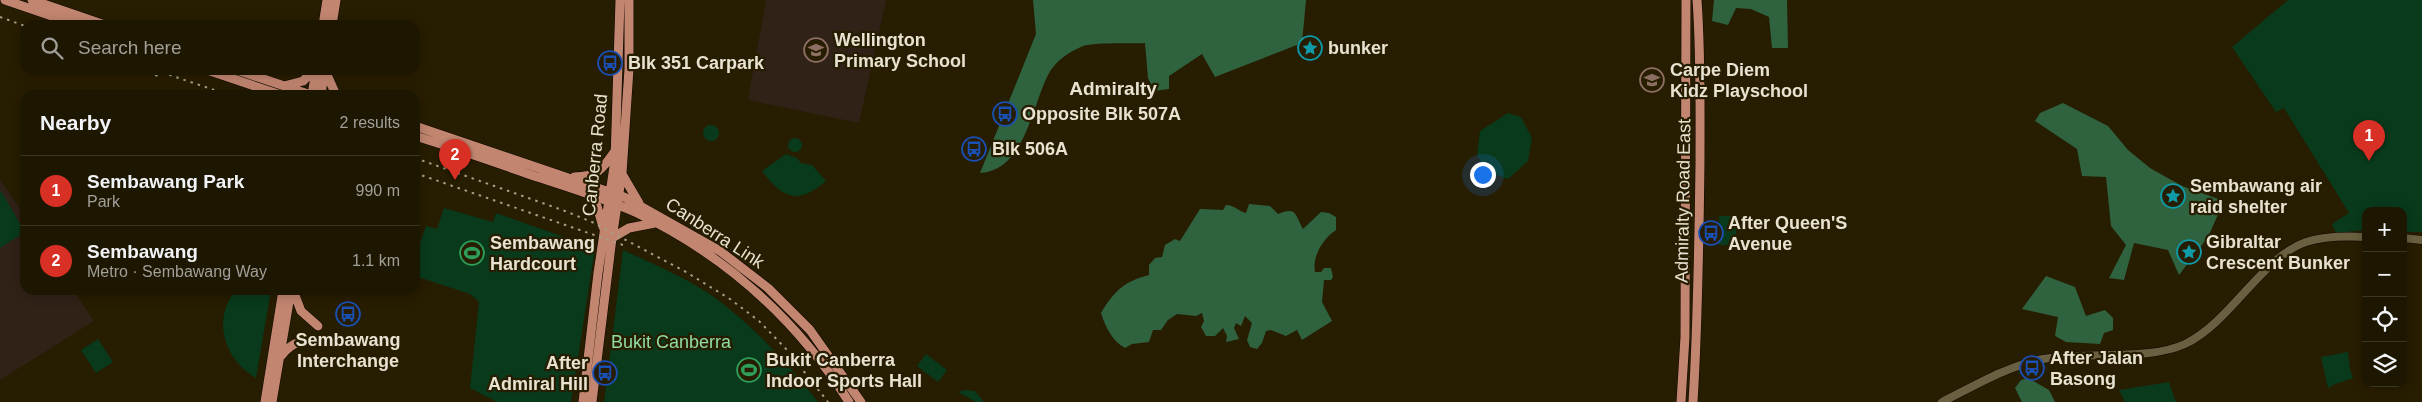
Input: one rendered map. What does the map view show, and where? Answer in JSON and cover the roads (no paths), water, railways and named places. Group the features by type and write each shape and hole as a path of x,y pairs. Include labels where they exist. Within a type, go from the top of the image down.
{"main road":[{"path":"5,0 63,20"},
{"path":"32,0 90,20"},
{"path":"324,20 327,0"},
{"path":"333,20 336,0"},
{"name":"Canberra Road","path":"592,402 612,238 620,0"},
{"name":"Canberra Road","path":"583,402 604,232 622,173 629,69 629,0"},
{"name":"Admiralty Road East","path":"1681,402 1686,337 1686,0"},
{"name":"Admiralty Road East","path":"1693,402 1698,337 1700,223 1701,54 1698,0"},
{"path":"232,75 281,90 303,81 310,75"},
{"path":"248,75 281,90"},
{"path":"313,90 314,75"},
{"path":"322,90 324,75"},
{"path":"327,75 334,90"},
{"path":"420,128 568,177 614,198"},
{"path":"420,138 590,195 614,198"},
{"path":"568,177 589,176 602,170 615,151"},
{"path":"622,173 634,196 642,206"},
{"path":"590,195 597,206 604,232"},
{"name":"Canberra Link","path":"614,198 642,206 720,251 768,288 810,330 861,402"},
{"name":"Canberra Link","path":"614,198 708,255 762,297 797,331 829,370 849,402"},
{"path":"612,238 629,228 655,223"},
{"path":"265,402 282,295"},
{"path":"272,402 291,295"},
{"path":"294,295 298,306 318,326"},
{"path":"280,358 294,343 312,339 325,340"}],"street":[{"path":"1942,402 2003,372 2044,359 2165,351 2184,344 2220,319 2273,264 2304,243 2328,238 2362,237"},
{"path":"2407,238 2422,240"}],"railway":[{"path":"0,17 20,24"},
{"path":"155,75 161,77"},
{"path":"170,75 214,90"},
{"path":"420,160 592,222 686,272 730,299 759,321 787,350 828,402"},
{"path":"420,175 626,246"}],"place":[{"name":"bunker","path":"1310,48"},
{"name":"Wellington Primary School","path":"816,50"},
{"name":"Blk 351 Carpark","path":"610,63"},
{"name":"Carpe Diem Kidz Playschool","path":"1652,80"},
{"name":"Opposite Blk 507A","path":"1005,114"},
{"name":"Blk 506A","path":"974,149"},
{"name":"Sembawang Park","path":"2369,161"},
{"name":"Sembawang","path":"455,180"},
{"name":"Sembawang air raid shelter","path":"2173,196"},
{"name":"After Queen'S Avenue","path":"1711,233"},
{"name":"Gibraltar Crescent Bunker","path":"2189,252"},
{"name":"Sembawang Hardcourt","path":"472,253"},
{"name":"Sembawang Interchange","path":"348,314"},
{"name":"After Jalan Basong","path":"2032,368"},
{"name":"Bukit Canberra Indoor Sports Hall","path":"749,370"},
{"name":"After Admiral Hill","path":"605,373"}],"district":[{"name":"Admiralty","path":"1113,88"}],"park label":[{"name":"Bukit Canberra","path":"671,342"}]}
